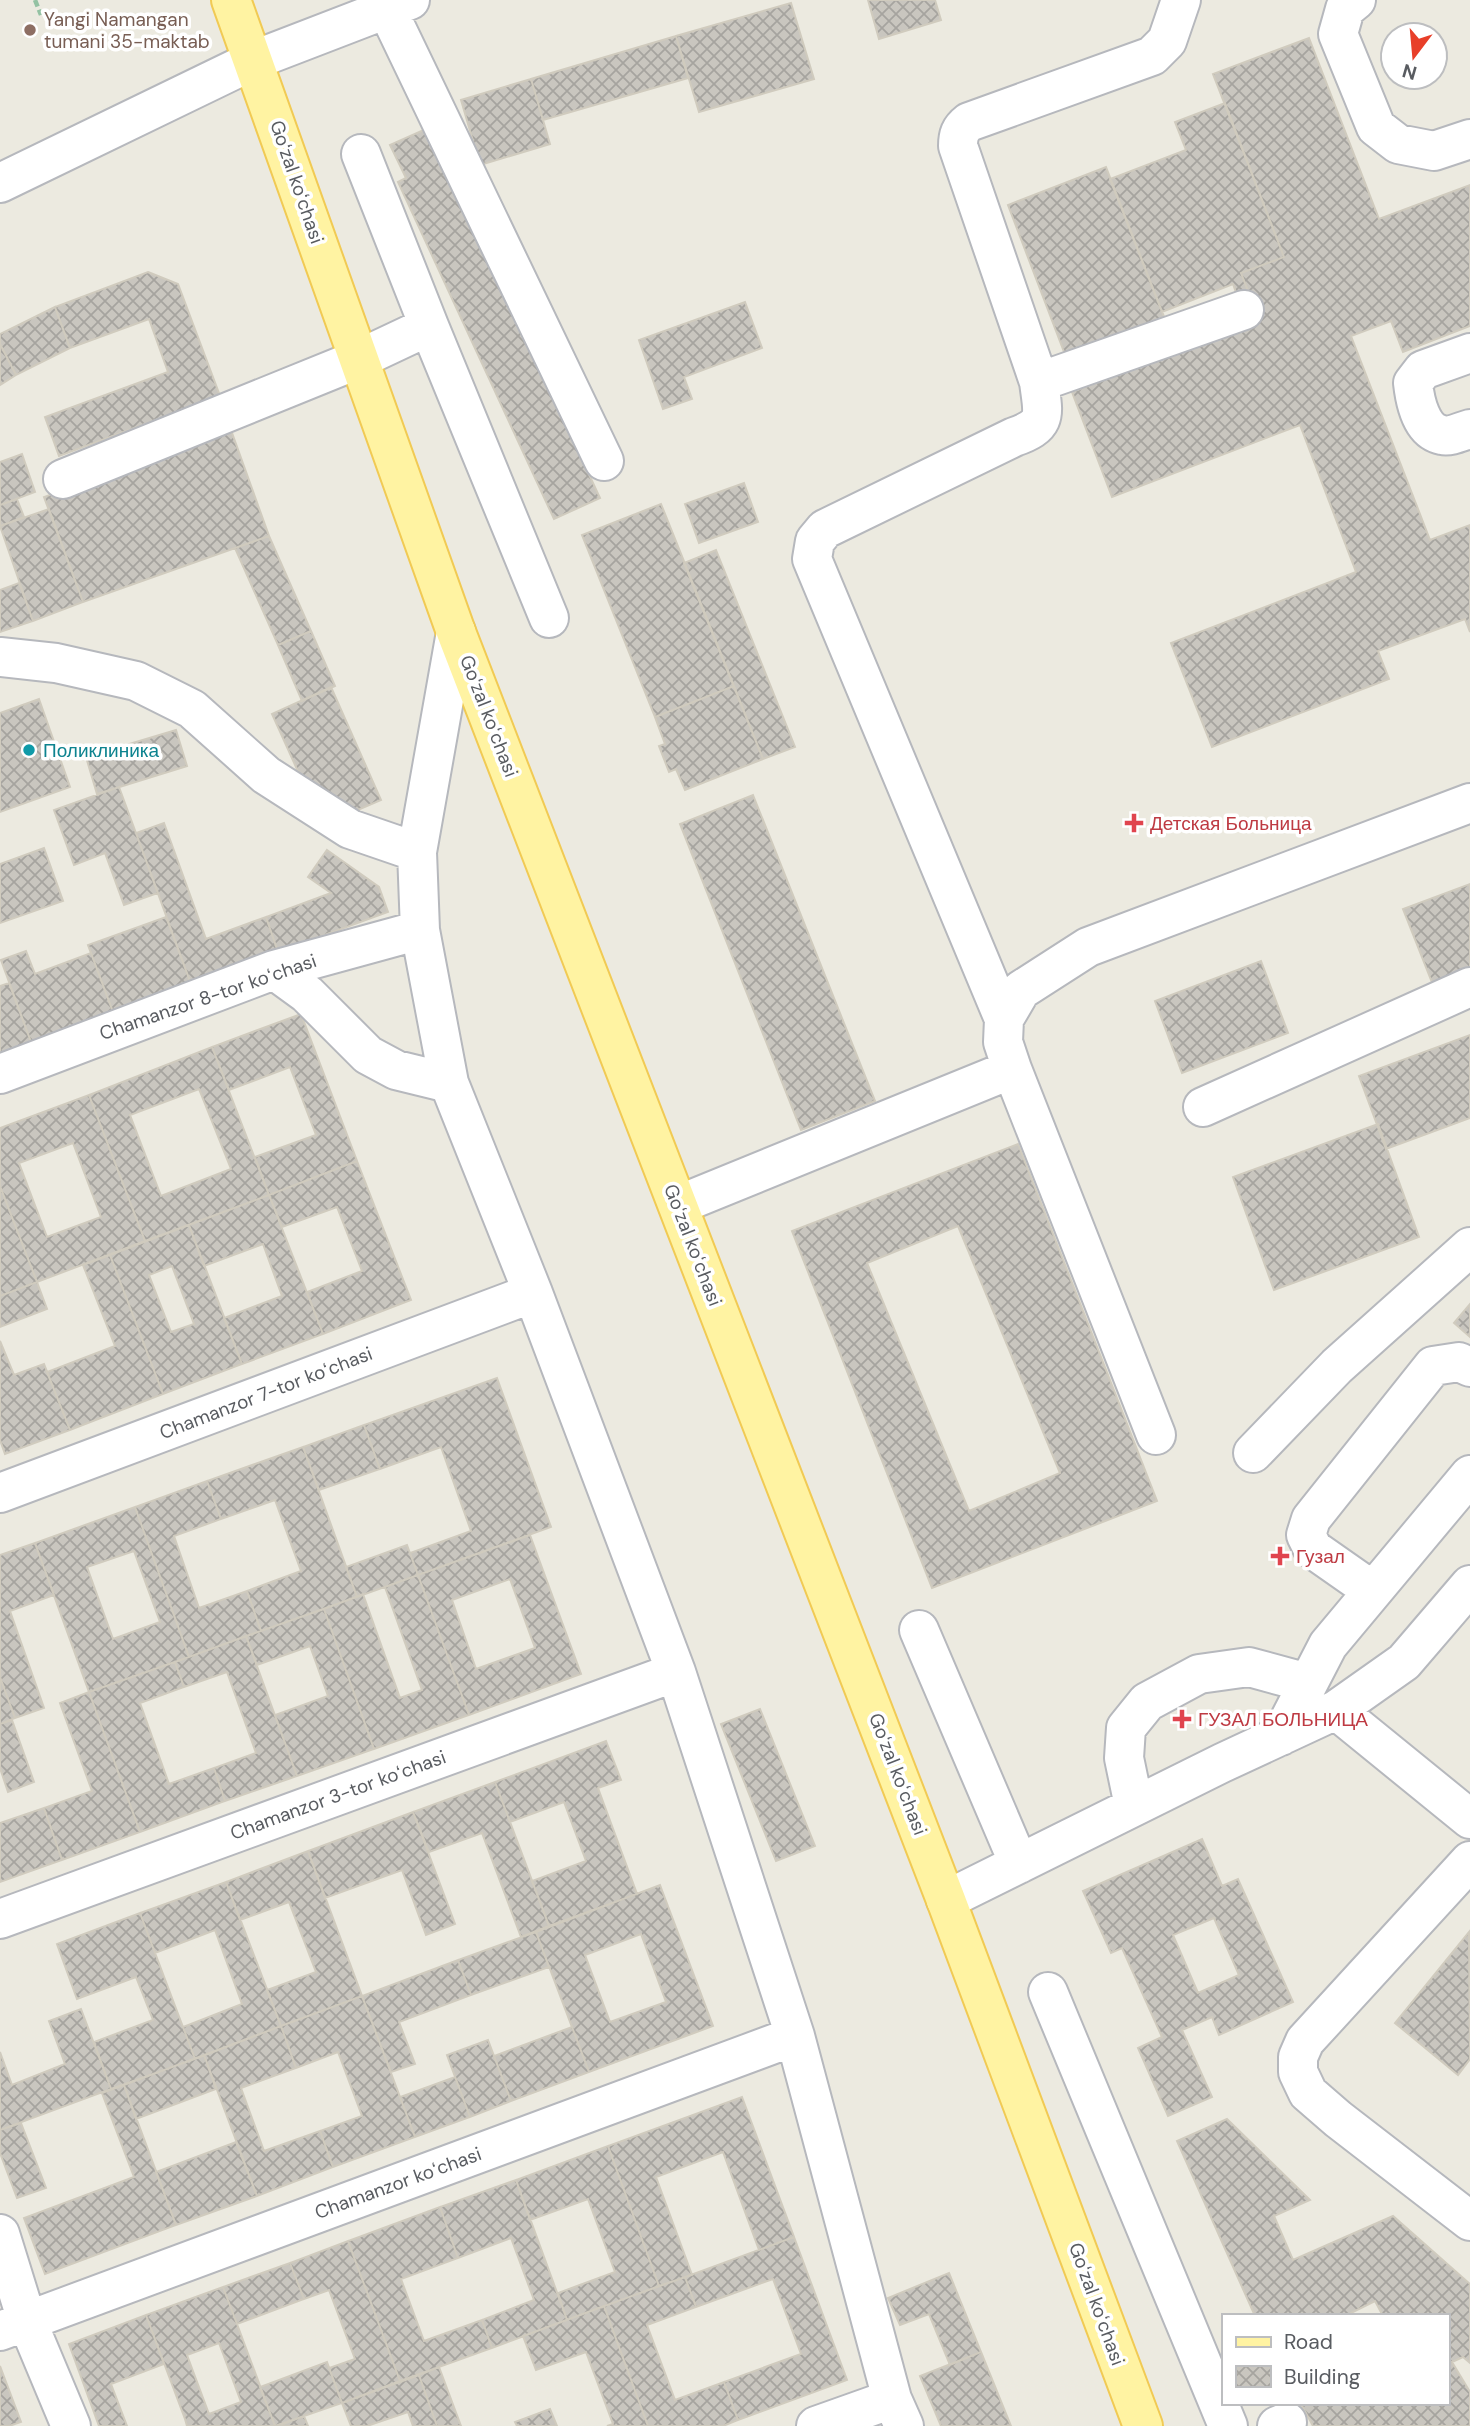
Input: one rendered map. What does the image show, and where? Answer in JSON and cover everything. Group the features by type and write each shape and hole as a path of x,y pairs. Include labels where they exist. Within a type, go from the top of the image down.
{"main road":[{"name":"Goʻzal koʻchasi","path":"232,0 456,632 946,1899 1143,2426"}],"street":[{"path":"1156,1435 1012,1069 1003,1042 1004,1019 812,559 815,541 825,529 1014,437 1033,431 1043,415 1039,382 958,146 961,128 968,122 1152,56 1167,41 1181,0"},
{"path":"1356,0 1345,9 1338,34 1376,127 1398,144 1434,151 1470,139"},
{"path":"0,183 254,60 399,5 604,461"},
{"path":"361,154 549,618"},
{"path":"1039,382 1244,310"},
{"path":"63,479 359,359 429,326"},
{"path":"1470,353 1423,370 1413,383 1424,421 1433,432 1445,436 1470,429"},
{"path":"456,632 417,852 420,930 449,1083 533,1293 676,1672 795,2036 898,2412 816,2426"},
{"path":"0,657 56,663 136,681 192,709 266,775 350,829 417,852"},
{"path":"1004,1019 1021,990 1088,947 1470,803"},
{"name":"Chamanzor 8-tor koʻchasi","path":"0,1074 274,970 420,930"},
{"path":"274,970 307,994 368,1055 396,1070 449,1083"},
{"path":"1203,1107 1470,988"},
{"path":"678,1205 1012,1069"},
{"path":"1253,1453 1337,1366 1470,1247"},
{"name":"Chamanzor 7-tor koʻchasi","path":"0,1493 533,1293"},
{"path":"1373,1591 1313,1549 1306,1535 1311,1519 1433,1366 1459,1362 1470,1367"},
{"path":"1281,1736 1328,1645 1470,1475"},
{"path":"946,1899 1336,1710 1404,1662 1470,1585"},
{"path":"919,1630 1019,1864"},
{"path":"1134,1806 1124,1758 1126,1728 1147,1702 1199,1674 1249,1667 1308,1683"},
{"name":"Chamanzor 3-tor koʻchasi","path":"0,1919 676,1672"},
{"path":"1336,1710 1470,1819"},
{"path":"1470,1861 1305,2041 1298,2057 1298,2072 1308,2093 1470,2221"},
{"path":"1048,1992 1227,2426"},
{"name":"Chamanzor koʻchasi","path":"14,2326 795,2036"},
{"path":"0,2234 14,2326 71,2426"}],"path":[{"path":"35,0 41,15"}],"building":[{"path":"868,0 935,0 941,20 879,39"},
{"path":"791,3 814,79 699,112 676,36"},
{"path":"676,36 688,78 543,120 531,79"},
{"path":"1309,38 1379,219 1470,185 1470,326 1403,352 1391,321 1351,336 1430,540 1470,525 1470,632 1465,619 1378,651 1389,679 1212,747 1171,643 1356,572 1300,425 1112,497 1072,392 1260,321 1241,273 1284,257 1213,74"},
{"path":"531,79 550,144 480,165 461,100"},
{"path":"1225,103 1284,257 1241,273 1251,299 1240,304 1233,284 1162,312 1110,179 1186,150 1175,122"},
{"path":"428,128 600,498 554,519 398,182 406,178 390,145"},
{"path":"1106,167 1168,327 1069,365 1008,205"},
{"path":"148,272 178,284 220,396 59,456 45,417 168,372 149,319 70,348 55,307"},
{"path":"745,302 762,348 684,377 692,399 663,409 639,340"},
{"path":"55,307 70,348 16,375 0,344 0,334"},
{"path":"0,344 16,375 0,385"},
{"path":"231,430 269,536 83,602 44,497"},
{"path":"22,454 35,492 0,505 0,462"},
{"path":"744,483 758,522 699,543 685,504"},
{"path":"17,499 24,517 0,526 0,505"},
{"path":"661,504 734,686 655,717 582,535"},
{"path":"49,509 83,602 33,621 0,526"},
{"path":"269,536 311,631 278,645 235,548"},
{"path":"716,550 795,747 763,759 684,563"},
{"path":"19,583 33,621 0,632 0,590"},
{"path":"311,631 335,686 302,701 278,645"},
{"path":"734,686 763,759 685,790 676,769 669,772 659,746 665,744 655,717"},
{"path":"331,687 381,800 351,813 305,787 272,714"},
{"name":"Поликлиника","path":"39,699 70,787 0,812 0,713"},
{"path":"176,730 187,766 97,794 86,757"},
{"path":"119,787 158,893 124,905 105,853 74,865 54,810"},
{"path":"753,795 875,1101 801,1130 680,824"},
{"path":"164,823 206,939 266,917 278,952 191,984 136,833"},
{"path":"44,848 63,901 0,923 0,864"},
{"path":"327,850 379,887 388,912 278,952 266,917 331,893 308,877"},
{"path":"1470,884 1470,971 1433,985 1403,909"},
{"path":"166,917 191,984 113,1012 88,945"},
{"path":"26,951 35,974 91,953 113,1012 31,1042 1,960"},
{"path":"1261,961 1288,1033 1182,1073 1155,1001"},
{"path":"9,983 31,1042 0,1053 0,986"},
{"path":"301,1014 357,1161 269,1195 255,1157 316,1135 290,1067 229,1090 212,1047"},
{"path":"1470,1035 1470,1118 1386,1149 1359,1076"},
{"path":"212,1047 269,1195 145,1241 89,1095","holes":["199,1089 231,1169 161,1196 130,1115"]},
{"path":"89,1095 145,1241 37,1282 0,1186 0,1128","holes":["73,1143 101,1217 47,1237 19,1163"]},
{"path":"1378,1124 1419,1237 1274,1290 1233,1177"},
{"path":"1018,1144 1157,1501 932,1588 792,1231","holes":["958,1226 1060,1473 969,1511 867,1263"]},
{"path":"357,1161 411,1300 323,1334 307,1292 362,1271 337,1207 282,1227 269,1195"},
{"path":"0,1186 37,1282 0,1296"},
{"path":"269,1195 323,1334 242,1364 224,1318 282,1296 263,1244 204,1266 189,1225"},
{"path":"189,1225 242,1364 163,1394 110,1255","holes":["172,1266 194,1324 171,1332 149,1275"]},
{"path":"110,1255 163,1394 70,1430 47,1372 115,1346 83,1265"},
{"path":"37,1282 47,1309 0,1327 0,1296"},
{"path":"1470,1304 1470,1337 1454,1323"},
{"path":"0,1341 14,1375 44,1364 70,1430 5,1454 0,1440"},
{"path":"497,1378 551,1527 418,1575 410,1553 471,1531 441,1447 380,1469 364,1425"},
{"path":"364,1425 380,1469 319,1490 303,1447"},
{"path":"303,1447 357,1597 261,1631 247,1591 301,1571 275,1500 221,1519 207,1481"},
{"path":"207,1481 221,1519 174,1536 199,1608 247,1591 261,1631 189,1657 135,1507"},
{"path":"135,1507 189,1657 89,1692 35,1543","holes":["134,1551 160,1622 113,1639 87,1567"]},
{"path":"530,1535 581,1674 469,1715 418,1575","holes":["510,1579 535,1648 476,1669 452,1600"]},
{"path":"35,1543 54,1595 10,1611 44,1708 15,1718 0,1677 0,1555"},
{"path":"407,1545 418,1575 357,1597 346,1567"},
{"path":"418,1575 469,1715 374,1749 324,1609 363,1594 400,1698 422,1690 385,1587"},
{"path":"324,1609 374,1749 297,1776 275,1715 328,1696 310,1646 257,1665 246,1636"},
{"path":"246,1636 297,1776 225,1801 214,1768 256,1753 227,1672 184,1687 175,1662"},
{"path":"175,1662 184,1687 140,1703 169,1784 214,1768 225,1801 140,1832 89,1692"},
{"path":"0,1677 15,1718 0,1724"},
{"path":"89,1692 140,1832 62,1860 44,1808 92,1791 60,1703"},
{"path":"760,1709 815,1846 776,1861 721,1724"},
{"path":"12,1720 34,1782 8,1792 0,1768 0,1724"},
{"path":"606,1741 621,1780 598,1788 637,1894 549,1926 532,1881 586,1861 564,1802 510,1822 495,1782"},
{"path":"495,1782 549,1926 521,1937 482,1833 429,1852 413,1812"},
{"path":"44,1808 62,1860 0,1882 0,1823"},
{"path":"413,1812 455,1924 426,1935 402,1870 325,1898 308,1851"},
{"path":"1202,1839 1222,1886 1238,1879 1293,2002 1219,2035 1212,2017 1182,2030 1212,2097 1168,2116 1138,2048 1162,2037 1122,1948 1111,1953 1083,1891","holes":["1214,1918 1239,1975 1198,1993 1173,1935"]},
{"path":"308,1851 362,1996 281,2026 267,1990 316,1972 289,1902 240,1920 226,1882"},
{"path":"226,1882 281,2026 195,2059 183,2027 242,2004 215,1930 155,1953 140,1913"},
{"path":"660,1885 713,2026 589,2072 536,1932","holes":["641,1934 666,2002 610,2022 585,1955"]},
{"path":"140,1913 195,2059 111,2089 94,2042 153,2020 136,1977 77,1999 57,1944"},
{"path":"536,1932 549,1967 471,1995 458,1960"},
{"path":"1469,1932 1470,2059 1458,2075 1395,2023"},
{"path":"458,1960 471,1995 399,2022 415,2064 391,2072 362,1996"},
{"path":"362,1996 415,2137 333,2167 320,2131 362,2116 338,2052 296,2068 281,2026"},
{"path":"81,2009 111,2089 0,2130 0,2052 12,2085 65,2064 49,2021"},
{"path":"281,2026 296,2068 241,2088 264,2151 320,2131 333,2167 257,2196 204,2055"},
{"path":"572,2027 589,2072 511,2101 494,2056"},
{"path":"488,2040 511,2101 470,2117 447,2055"},
{"path":"204,2055 216,2089 136,2119 124,2085"},
{"path":"455,2077 470,2117 415,2137 400,2097"},
{"path":"124,2085 176,2225 45,2274 24,2218 134,2177 102,2093"},
{"path":"742,2097 794,2237 759,2250 723,2152 656,2177 692,2275 659,2286 608,2146"},
{"path":"1227,2119 1310,2200 1274,2216 1293,2260 1393,2216 1470,2284 1470,2363 1463,2357 1452,2362 1470,2392 1470,2426 1313,2426 1302,2405 1449,2405 1449,2314 1382,2314 1375,2301 1349,2314 1254,2314 1177,2141"},
{"path":"21,2123 46,2188 17,2198 0,2153 0,2130"},
{"path":"236,2142 257,2196 176,2225 156,2172"},
{"path":"608,2146 659,2286 567,2320 558,2293 615,2272 588,2199 530,2220 516,2180"},
{"path":"516,2180 567,2320 492,2348 482,2320 534,2300 511,2238 458,2258 440,2207"},
{"path":"440,2207 458,2258 401,2279 424,2341 482,2320 492,2348 400,2381 348,2241"},
{"path":"794,2237 847,2380 738,2420 724,2382 801,2354 773,2279 696,2307 685,2277"},
{"path":"348,2241 400,2381 342,2403 329,2368 355,2359 329,2290 304,2299 290,2263"},
{"path":"290,2263 304,2299 237,2324 223,2287"},
{"path":"949,2273 981,2352 950,2365 929,2314 900,2325 888,2298"},
{"path":"685,2277 696,2307 647,2325 675,2400 724,2382 738,2420 723,2426 648,2426 604,2306"},
{"path":"223,2287 275,2426 187,2426 146,2315","holes":["219,2343 241,2402 209,2414 187,2355"]},
{"path":"604,2306 648,2426 607,2426 613,2424 586,2352 536,2370 523,2336"},
{"path":"146,2315 164,2364 111,2384 127,2426 99,2426 69,2344"},
{"path":"981,2352 1011,2426 941,2426 920,2376"},
{"path":"327,2362 342,2403 275,2426 260,2387"},
{"path":"0,2366 21,2422 9,2426 0,2426"},
{"path":"439,2367 461,2426 437,2426 419,2375"},
{"path":"419,2375 437,2426 413,2426 408,2412 367,2426 351,2426 342,2403"},
{"path":"550,2409 557,2426 517,2426 515,2422"},
{"path":"304,2416 308,2426 278,2426"}],"place":[{"name":"Yangi Namangan tumani 35-maktab","path":"30,30"},
{"name":"Поликлиника","path":"29,750"},
{"name":"Детская Больница","path":"1134,823"},
{"name":"Гузал","path":"1280,1556"},
{"name":"ГУЗАЛ БОЛЬНИЦА","path":"1182,1719"}]}
